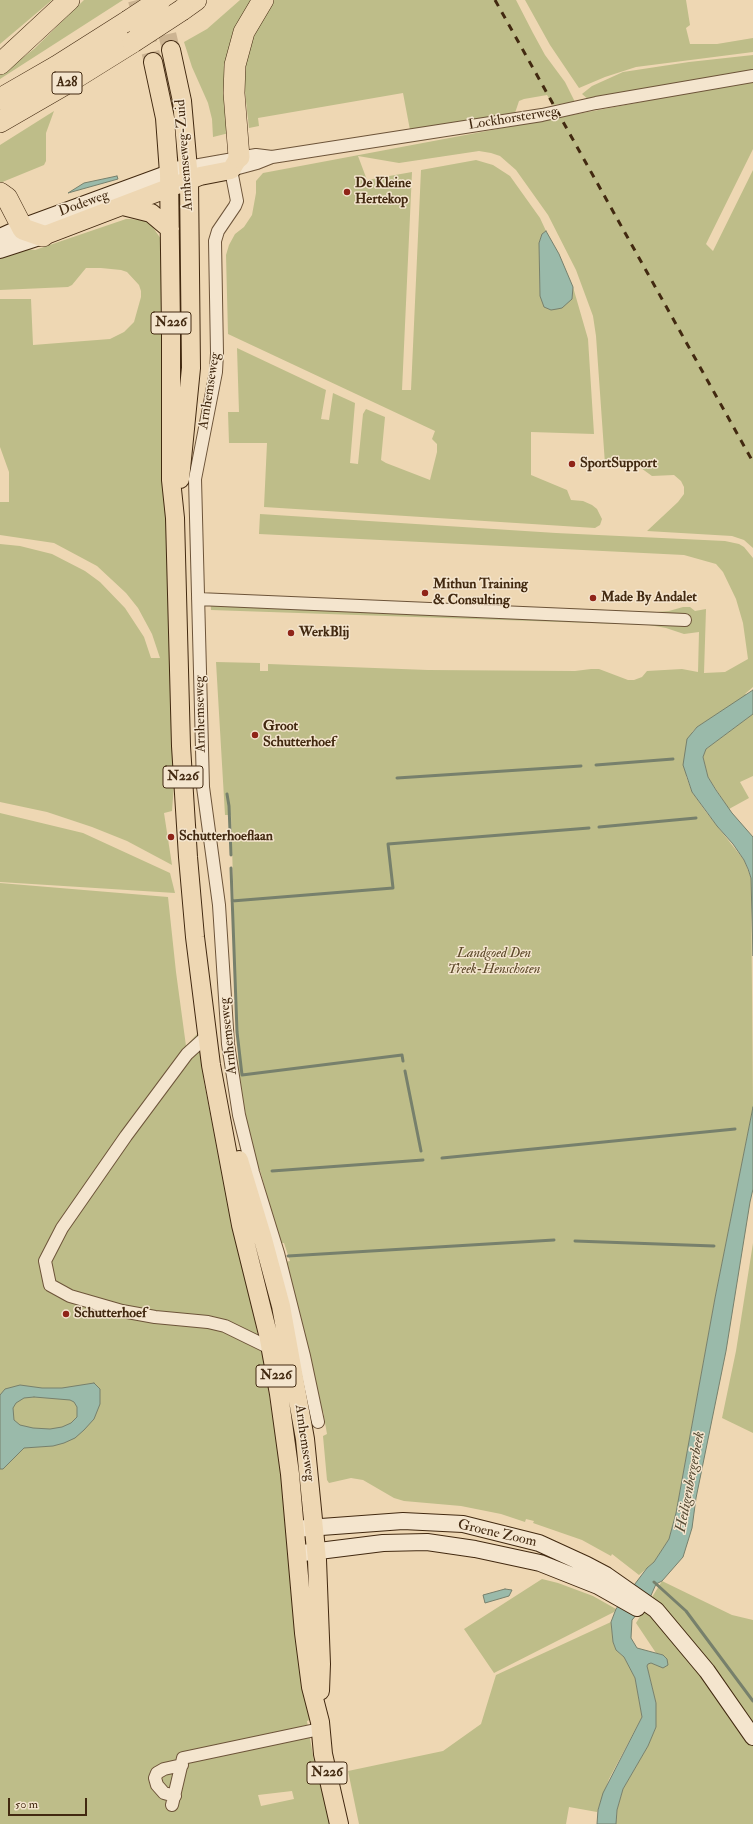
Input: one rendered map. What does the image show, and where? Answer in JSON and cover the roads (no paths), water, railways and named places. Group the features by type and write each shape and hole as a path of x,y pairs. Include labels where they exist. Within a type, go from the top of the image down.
{"highway":[{"path":"0,64 70,0"},
{"name":"A28","path":"0,98 57,66 160,0"},
{"path":"230,163 235,66 244,32 263,0"},
{"name":"A28","path":"0,122 64,85 189,5"},
{"path":"0,193 7,198 22,227 26,231 43,236"}],"main road":[{"name":"Arnhemseweg-Zuid","path":"171,50 182,101 188,173 190,262"},
{"name":"Arnhemseweg-Zuid","path":"153,62 164,118 169,180 170,236"},
{"name":"Lockhorsterweg","path":"169,180 188,173 200,176 230,163"},
{"name":"Dodeweg","path":"0,250 43,236 123,206 169,180"},
{"name":"Dodeweg","path":"0,237 22,227 169,180"},
{"path":"123,206 151,213 170,236"},
{"name":"Arnhemseweg","path":"170,236 171,480 175,518 181,738 187,845 195,937 214,1078 241,1225 280,1394 290,1474 304,1633 311,1687 320,1726 323,1754 339,1824"},
{"name":"Arnhemseweg","path":"175,518 185,441 191,368 190,262"},
{"name":"Arnhemseweg","path":"214,1078 263,1239 281,1306 306,1439 315,1527 321,1664 320,1726"},
{"name":"Groene Zoom","path":"294,1529 403,1521 463,1524 539,1543 587,1565 602,1580 654,1614 673,1629 707,1671 753,1737"},
{"name":"Groene Zoom","path":"297,1553 383,1543 427,1542 475,1549 540,1563 602,1580"}],"street":[{"name":"Lockhorsterweg","path":"230,163 256,154 272,157 542,115 596,103 753,76"},
{"name":"Arnhemseweg","path":"230,163 236,201 235,206 218,231 215,241 216,372 195,479 203,787 219,905 228,1044 239,1115 253,1172 278,1253 304,1356 318,1422"},
{"path":"198,599 685,620"},
{"name":"Arnhemseweg","path":"208,1035 187,1054 126,1136 62,1228 45,1261 50,1285 70,1296 122,1311 155,1317 208,1322 225,1326 270,1348"},
{"path":"182,1765 164,1769 157,1773 155,1778 157,1786 174,1800 182,1765 183,1758 320,1726"}],"water":[{"path":"117,176 118,179 68,193 84,183"},
{"path":"546,231 559,254 573,287 572,299 562,308 551,310 544,307 540,296 539,243 542,234"},
{"path":"753,690 753,714 706,749 703,757 708,777 716,790 732,813 753,837 753,956 751,878 748,869 744,860 733,844 717,826 692,792 683,765 687,739 697,727"},
{"name":"Heiligenbergerbeek","path":"753,1107 753,1189 726,1351 696,1498 692,1528 683,1557 662,1581 656,1584 649,1600 632,1620 631,1638 637,1648 663,1655 667,1659 668,1665 663,1668 651,1663 647,1666 656,1703 656,1727 648,1746 623,1789 617,1810 616,1824 597,1824 598,1810 603,1793 642,1717 635,1678 624,1657 616,1650 613,1642 611,1622 616,1609 647,1568 654,1562 669,1539 676,1513 715,1298"},
{"path":"94,1383 100,1389 100,1404 94,1419 75,1438 53,1446 24,1448 3,1469 0,1469 0,1395 5,1389 20,1385 42,1388 62,1388","holes":["34,1397 70,1400 74,1402 77,1407 77,1417 71,1423 62,1427 50,1429 33,1428 20,1425 14,1420 13,1408 16,1403 24,1398"]},
{"path":"505,1589 512,1590 509,1596 485,1603 483,1595"}],"waterway":[{"path":"596,765 673,759"},
{"path":"397,778 581,766"},
{"path":"227,794 229,806 231,855"},
{"path":"599,827 696,818"},
{"path":"232,901 393,888 388,844 589,828"},
{"path":"231,868 237,1032 242,1075 402,1055 403,1061"},
{"path":"405,1071 421,1151"},
{"path":"442,1158 735,1129"},
{"path":"272,1171 423,1160"},
{"path":"288,1256 554,1240"},
{"path":"575,1241 714,1246"},
{"path":"654,1582 686,1611 753,1701"}],"tunnel":[{"path":"137,0 153,62"},
{"path":"161,8 171,50"}],"railway":[{"path":"495,0 753,462"}],"place":[{"name":"De Kleine Hertekop","path":"347,192"},
{"name":"SportSupport","path":"572,464"},
{"name":"Mithun Training & Consulting","path":"425,593"},
{"name":"Made By Andalet","path":"593,598"},
{"name":"WerkBlij","path":"291,633"},
{"name":"Groot Schutterhoef","path":"255,735"},
{"name":"Schutterhoeflaan","path":"171,837"},
{"name":"Schutterhoef","path":"66,1314"}],"park label":[{"name":"Landgoed Den Treek-Henschoten","path":"494,962"}]}
